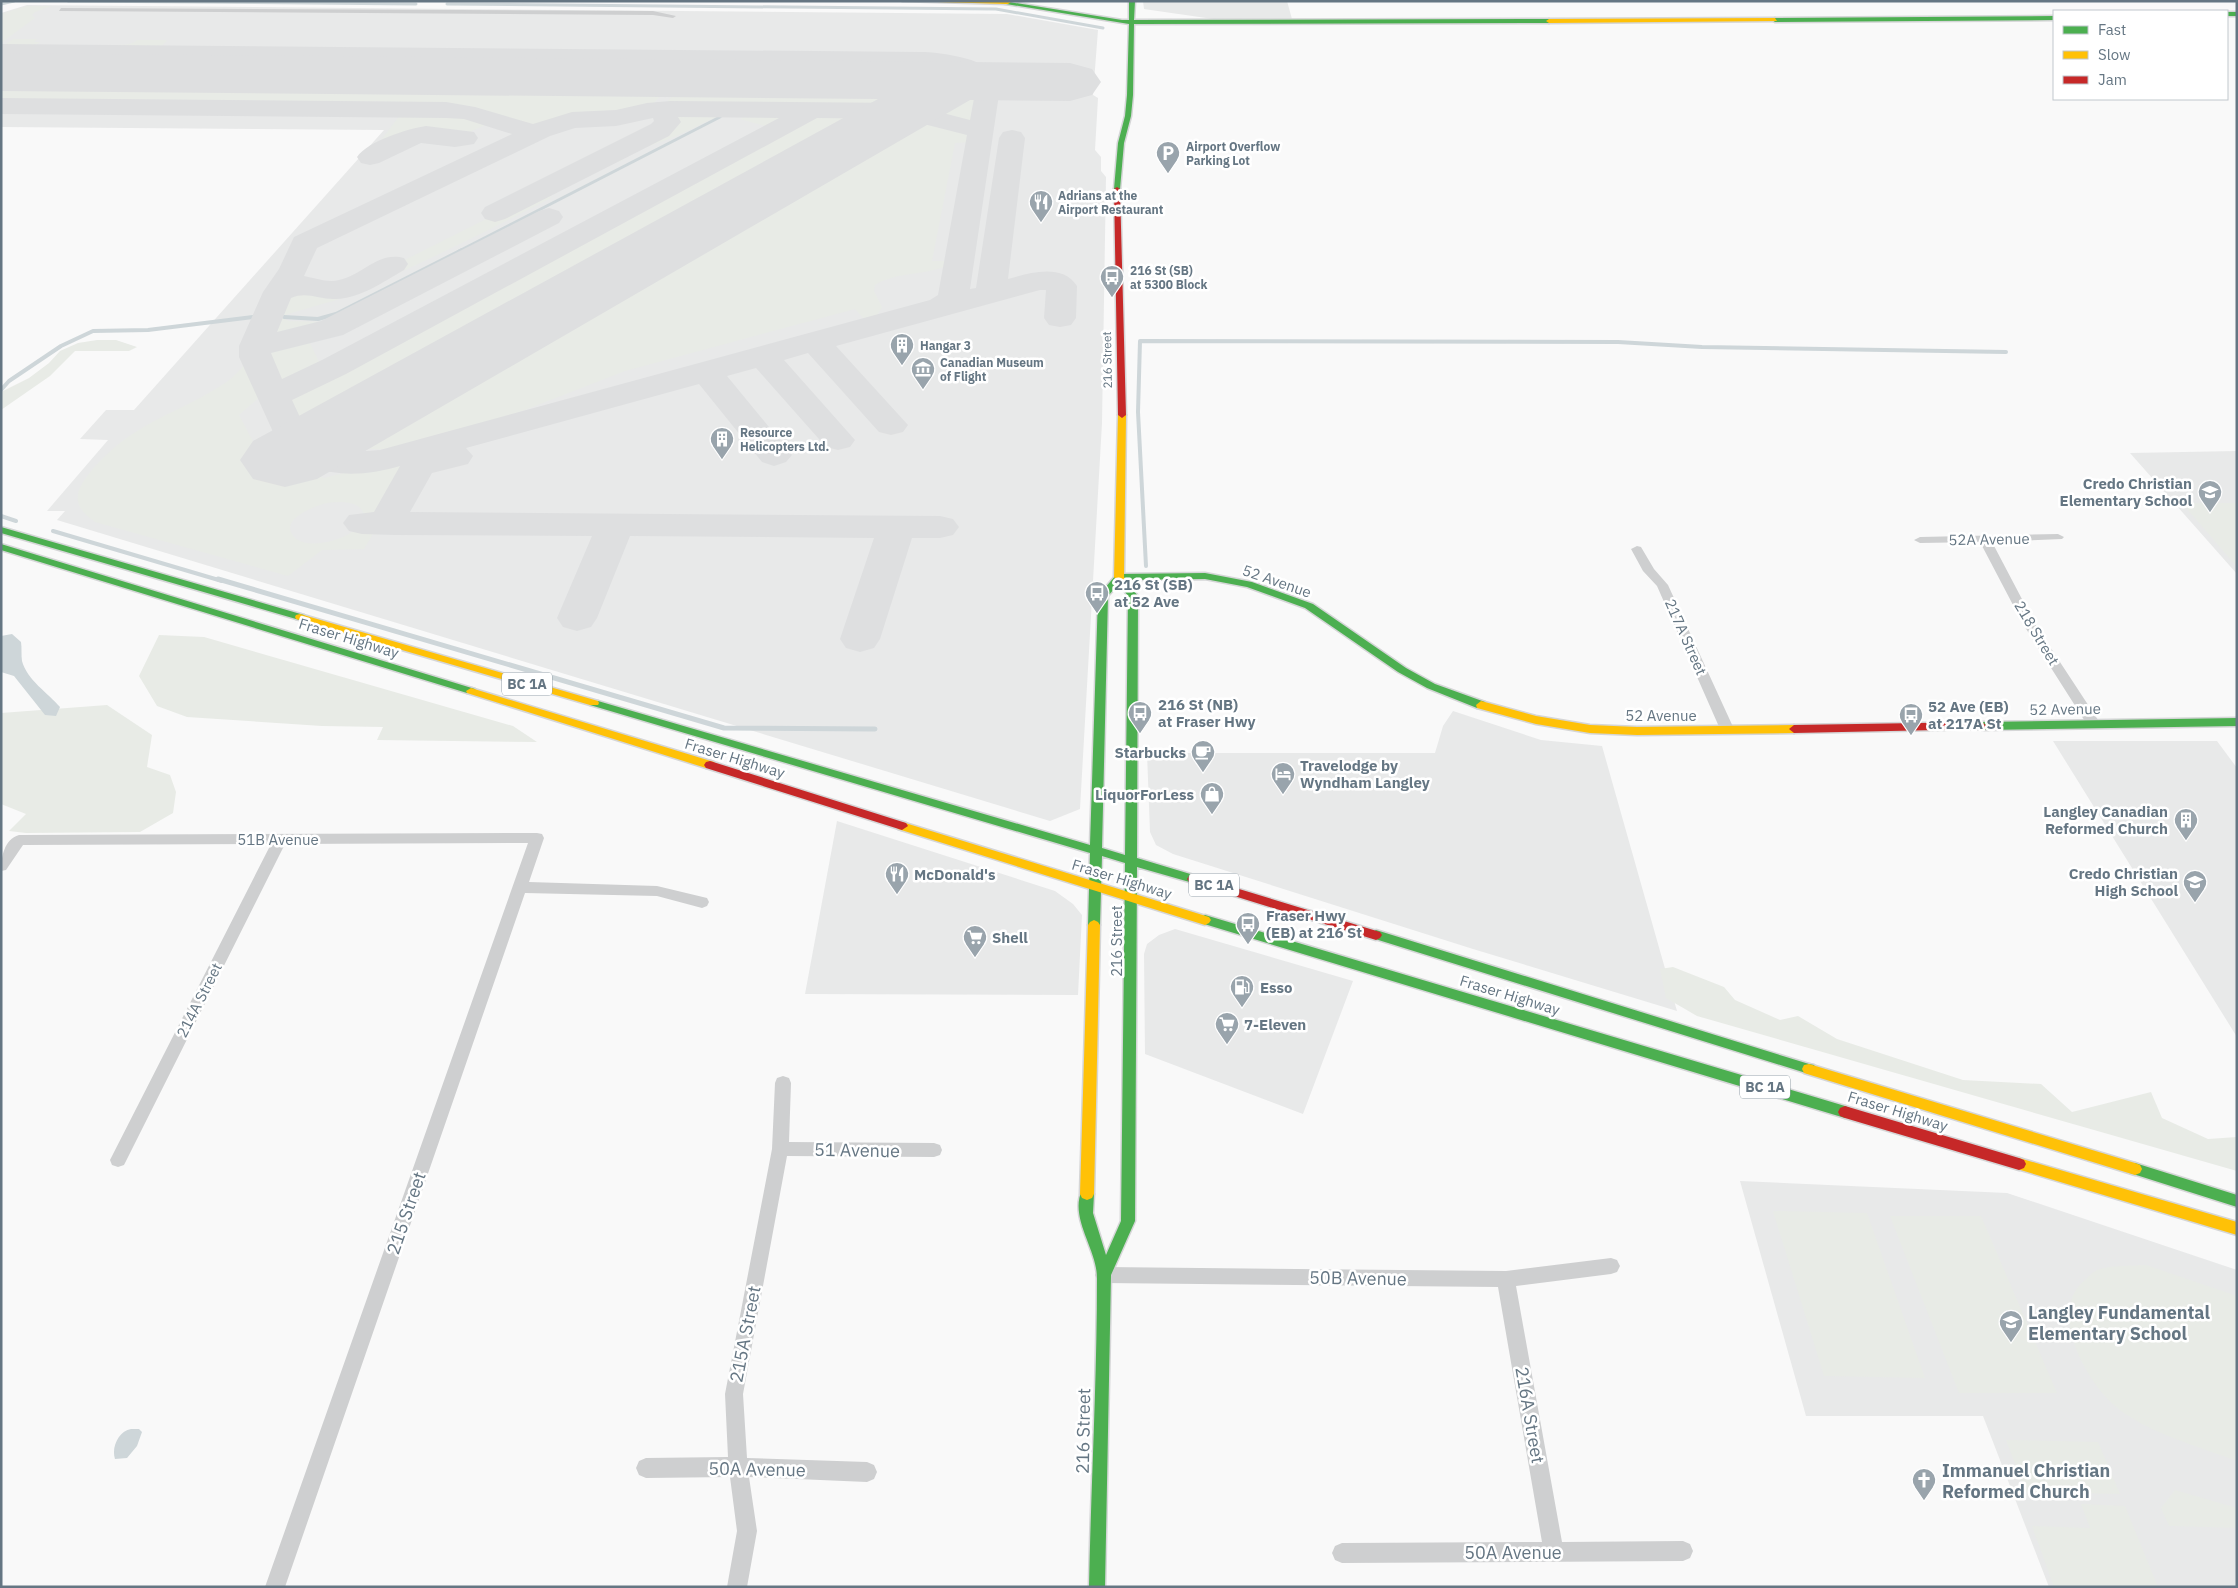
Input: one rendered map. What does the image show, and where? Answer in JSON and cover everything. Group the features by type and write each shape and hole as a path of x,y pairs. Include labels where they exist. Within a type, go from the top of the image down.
{"main road":[{"path":"905,1 1041,4 1127,19"},
{"name":"216 Street","path":"1104,1275 1128,1221 1133,596 1119,577 1122,400 1117,184 1121,143 1118,117 1127,19 1132,1"},
{"path":"996,2 1127,19 1192,23 2053,18"},
{"path":"1078,10 1101,11 1118,5"},
{"name":"216 Street","path":"1118,5 1127,19"},
{"name":"Fraser Highway","path":"1,530 1131,860 1398,940 2237,1201"},
{"name":"Fraser Highway","path":"1,547 573,722 1131,898 2237,1228"},
{"name":"52 Avenue","path":"1119,577 1205,576 1249,584 1309,606 1402,670 1431,686 1483,706 1536,720 1600,729 1727,730 2237,722"},
{"name":"216 Street","path":"1097,1587 1104,1275 1086,1213 1103,596 1119,577"}],"street":[{"path":"428,11 436,2"},
{"path":"60,10 653,13 673,16"},
{"name":"52A Avenue","path":"1920,540 2058,537"},
{"name":"218 Street","path":"1985,540 2029,624 2093,724"},
{"name":"217A Street","path":"1637,550 1649,571 1662,585 1727,730"},
{"name":"51B Avenue","path":"1,866 19,840 537,838"},
{"name":"215 Street","path":"275,1587 537,838"},
{"name":"214A Street","path":"118,1160 281,839"},
{"path":"521,887 657,891 702,902"},
{"name":"215A Street","path":"737,1587 746,1531 738,1468 734,1394 780,1149 783,1083"},
{"name":"51 Avenue","path":"780,1149 934,1150"},
{"name":"50B Avenue","path":"1104,1275 1506,1279 1611,1266"},
{"name":"216A Street","path":"1506,1279 1554,1551"},
{"name":"50A Avenue","path":"646,1468 738,1468 868,1472"},
{"name":"50A Avenue","path":"1342,1553 1683,1550"}],"shaded area":[{"path":"1143,1 1287,1 1292,19 1213,19 1144,9"},
{"path":"27,5 1007,14 1098,30 1093,95 1098,98 1095,150 1101,157 1101,171 1106,177 1102,423 1080,809 1050,821 57,520 65,511 47,511 108,440 80,439 106,410 134,410 384,130 1,127 1,13"},
{"path":"27,6 52,6 35,12 32,15 35,18 1,43 1,14"},
{"path":"13,39 37,39 34,42 40,42 32,48 2,47"},
{"path":"137,40 167,41 158,49 111,48 117,45 130,44"},
{"path":"1,53 520,57 530,62 528,66 514,70 1,66"},
{"path":"562,58 929,61 957,70 950,74 549,71 541,66 545,62"},
{"path":"15,78 669,86 654,103 626,114 565,118 538,128 530,128 463,109 414,108 418,102 1,99 1,89"},
{"path":"687,84 928,87 889,108 669,106 666,103 681,86"},
{"path":"963,87 980,88 973,126 920,112"},
{"path":"403,111 458,113 492,122 456,138 433,132 417,132 373,151"},
{"path":"665,111 730,111 677,136 624,155 622,161 613,163 550,196 551,198 397,274 345,297 281,317 289,321 326,322 313,330 267,336 269,327 285,293 300,288 347,289 665,129 672,121"},
{"path":"754,111 789,112 793,113 793,116 772,128 740,119"},
{"path":"815,112 881,113 331,419 313,422 302,421 293,414 284,398 289,393"},
{"path":"913,116 972,132 970,142 955,143 932,261 949,261 948,265 930,271 902,275 875,285 874,291 882,307 876,317 865,320 855,309 625,371 489,424 397,450 371,449 357,444 360,432"},
{"path":"296,339 309,341 321,366 283,388 276,388 262,351 277,343"},
{"path":"116,340 137,347 129,351 75,351 50,376 1,410 1,392 29,378 49,363 60,351 78,343"},
{"path":"247,362 263,394 239,415 257,449 324,478 407,457 413,462 379,517 364,518 363,512 354,504 335,502 323,504 306,511 291,523 290,529 296,539 310,543 340,538 361,526 377,527 364,549 322,550 288,576 95,522 85,513 78,503 78,494 85,478 108,453 142,428 226,383"},
{"name":"Credo Christian Elementary School","path":"2237,451 2237,574 2130,453"},
{"path":"2182,503 2237,503 2237,567"},
{"path":"12,634 21,642 22,661 28,674 60,707 56,716 45,715 14,676 1,672 1,636"},
{"path":"159,635 204,637 513,726 537,742 377,740 383,727 322,726 187,717 157,706 139,676"},
{"path":"107,705 152,735 147,767 170,775 176,792 173,813 140,832 26,833 9,831 26,814 1,804 1,713"},
{"path":"1453,711 1541,740 1602,746 1677,1011 1173,854 1156,845 1150,832 1147,753 1435,753 1443,726"},
{"name":"Credo Christian High School","path":"2053,741 2217,741 2237,768 2237,1037"},
{"path":"837,821 1055,891 1073,904 1082,915 1078,995 805,994"},
{"path":"1175,929 1353,981 1303,1114 1145,1054 1144,954 1147,944 1159,935"},
{"path":"1673,967 1724,987 1735,1000 1780,1020 1798,1016 1837,1039 1963,1080 2041,1084 2072,1112 2151,1092 2162,1118 2208,1139 2237,1137 2237,1171 1697,1016 1666,998 1660,969"},
{"name":"Langley Fundamental Elementary School","path":"1740,1181 2007,1193 2237,1270 2237,1587 2049,1587 1983,1416 1806,1416"},
{"path":"1773,1211 1867,1213 1925,1378 1824,1376"},
{"path":"1890,1216 1981,1216 2057,1393 1959,1393"},
{"path":"2146,1265 2237,1296 2237,1461 2173,1438 2128,1416 2104,1395 2083,1363 2070,1327 2070,1309 2074,1293 2092,1273 2098,1270 2117,1266"},
{"path":"131,1429 139,1429 142,1432 137,1446 127,1458 115,1459 114,1450 117,1440 123,1433"},
{"path":"2006,1440 2098,1442 2120,1494 2026,1492"},
{"path":"2175,1490 2237,1508 2237,1528 2169,1526 2161,1508"},
{"path":"2081,1504 2125,1506 2158,1587 2054,1587 2032,1526 2090,1528"}],"waterway":[{"path":"1,4 14,1"},
{"path":"68,1 416,4"},
{"path":"447,4 996,9 1103,28"},
{"path":"459,251 720,117"},
{"path":"284,317 318,319 336,314 462,250"},
{"path":"1,390 9,381 61,346 93,331 148,330 253,317"},
{"path":"1146,566 1138,412 1140,341 1618,342 1702,347 2006,352"},
{"path":"1,516 16,521"},
{"path":"53,531 222,581"},
{"path":"218,579 724,728 875,729"}],"taxiway":[{"path":"1,51 937,60 981,73 988,78 981,131"},
{"path":"1,106 446,110 466,112 523,129"},
{"path":"278,292 294,269 304,243 323,232 541,130 572,120 616,118 647,111 670,109 904,111 981,131"},
{"path":"273,396 334,367 809,112"},
{"path":"495,213 660,130 668,122 665,117"},
{"path":"942,306 951,301 954,295 981,131"},
{"path":"370,157 419,135 431,134 450,139 465,138"},
{"path":"991,293 1012,138"},
{"path":"255,347 332,328 549,217"},
{"path":"278,292 297,285 339,290 360,283 393,264"},
{"path":"815,342 1032,282 1052,281 1062,286 1060,318"},
{"path":"255,347 278,292"},
{"path":"763,356 815,342"},
{"path":"815,342 891,425"},
{"path":"255,347 255,357 273,396"},
{"path":"706,371 763,356"},
{"path":"763,356 838,440"},
{"path":"273,396 291,434 306,439 332,433 318,450 323,459 330,462 360,464 383,460 706,371"},
{"path":"706,371 774,455"},
{"path":"393,523 387,521 418,466 455,456"},
{"path":"362,523 393,523"},
{"path":"393,523 940,527"},
{"path":"577,618 615,526"},
{"path":"860,639 896,528"}],"runway":[{"path":"1,72 1070,82"},
{"path":"285,460 957,81"}],"traffic: fast":[{"path":"1117,189 1121,143 1128,116 1130,95 1132,1"},
{"path":"997,2 1122,22 1549,21"},
{"path":"2228,14 2237,14"},
{"path":"1775,20 2053,18"},
{"path":"1,530 300,617"},
{"path":"1,547 471,691"},
{"path":"1119,577 1205,576 1249,584 1309,606 1402,670 1431,686 1481,705"},
{"path":"1094,925 1103,596 1119,577"},
{"path":"1104,1275 1128,1221 1133,596 1127,588"},
{"path":"594,703 1193,879"},
{"path":"1982,726 2237,722"},
{"path":"1205,920 1845,1112"},
{"path":"1376,935 1809,1069"},
{"path":"2135,1169 2237,1201"},
{"path":"1087,1194 1086,1213 1104,1275 1097,1587"}],"traffic: slow":[{"path":"905,1 1008,2"},
{"path":"1549,21 1775,20"},
{"path":"1122,415 1119,577 1127,588"},
{"path":"300,617 594,703"},
{"path":"471,691 710,765"},
{"path":"1481,705 1536,720 1590,729 1637,731 1794,729"},
{"path":"902,826 1205,920"},
{"path":"1087,1194 1094,925"},
{"path":"1809,1069 2135,1169"},
{"path":"2019,1164 2237,1229"}],"traffic: jam":[{"path":"1117,189 1122,415"},
{"path":"1794,729 1982,726"},
{"path":"710,765 902,826"},
{"path":"1193,879 1376,935"},
{"path":"1845,1112 2019,1164"}],"place":[{"name":"Airport Overflow Parking Lot","path":"1168,174"},
{"name":"Adrians at the Airport Restaurant","path":"1041,223"},
{"name":"216 St (SB) at 5300 Block","path":"1112,298"},
{"name":"Hangar 3","path":"902,366"},
{"name":"Canadian Museum of Flight","path":"923,390"},
{"name":"Resource Helicopters Ltd.","path":"722,460"},
{"name":"Credo Christian Elementary School","path":"2210,513"},
{"name":"216 St (SB) at 52 Ave","path":"1097,614"},
{"name":"216 St (NB) at Fraser Hwy","path":"1140,734"},
{"name":"52 Ave (EB) at 217A St","path":"1911,736"},
{"name":"Starbucks","path":"1203,773"},
{"name":"Travelodge by Wyndham Langley","path":"1283,795"},
{"name":"LiquorForLess","path":"1212,815"},
{"name":"Langley Canadian Reformed Church","path":"2186,841"},
{"name":"McDonald's","path":"897,895"},
{"name":"Credo Christian High School","path":"2195,903"},
{"name":"Fraser Hwy (EB) at 216 St","path":"1248,945"},
{"name":"Shell","path":"975,958"},
{"name":"Esso","path":"1242,1008"},
{"name":"7-Eleven","path":"1227,1045"},
{"name":"Langley Fundamental Elementary School","path":"2011,1343"},
{"name":"Immanuel Christian Reformed Church","path":"1924,1501"}]}
